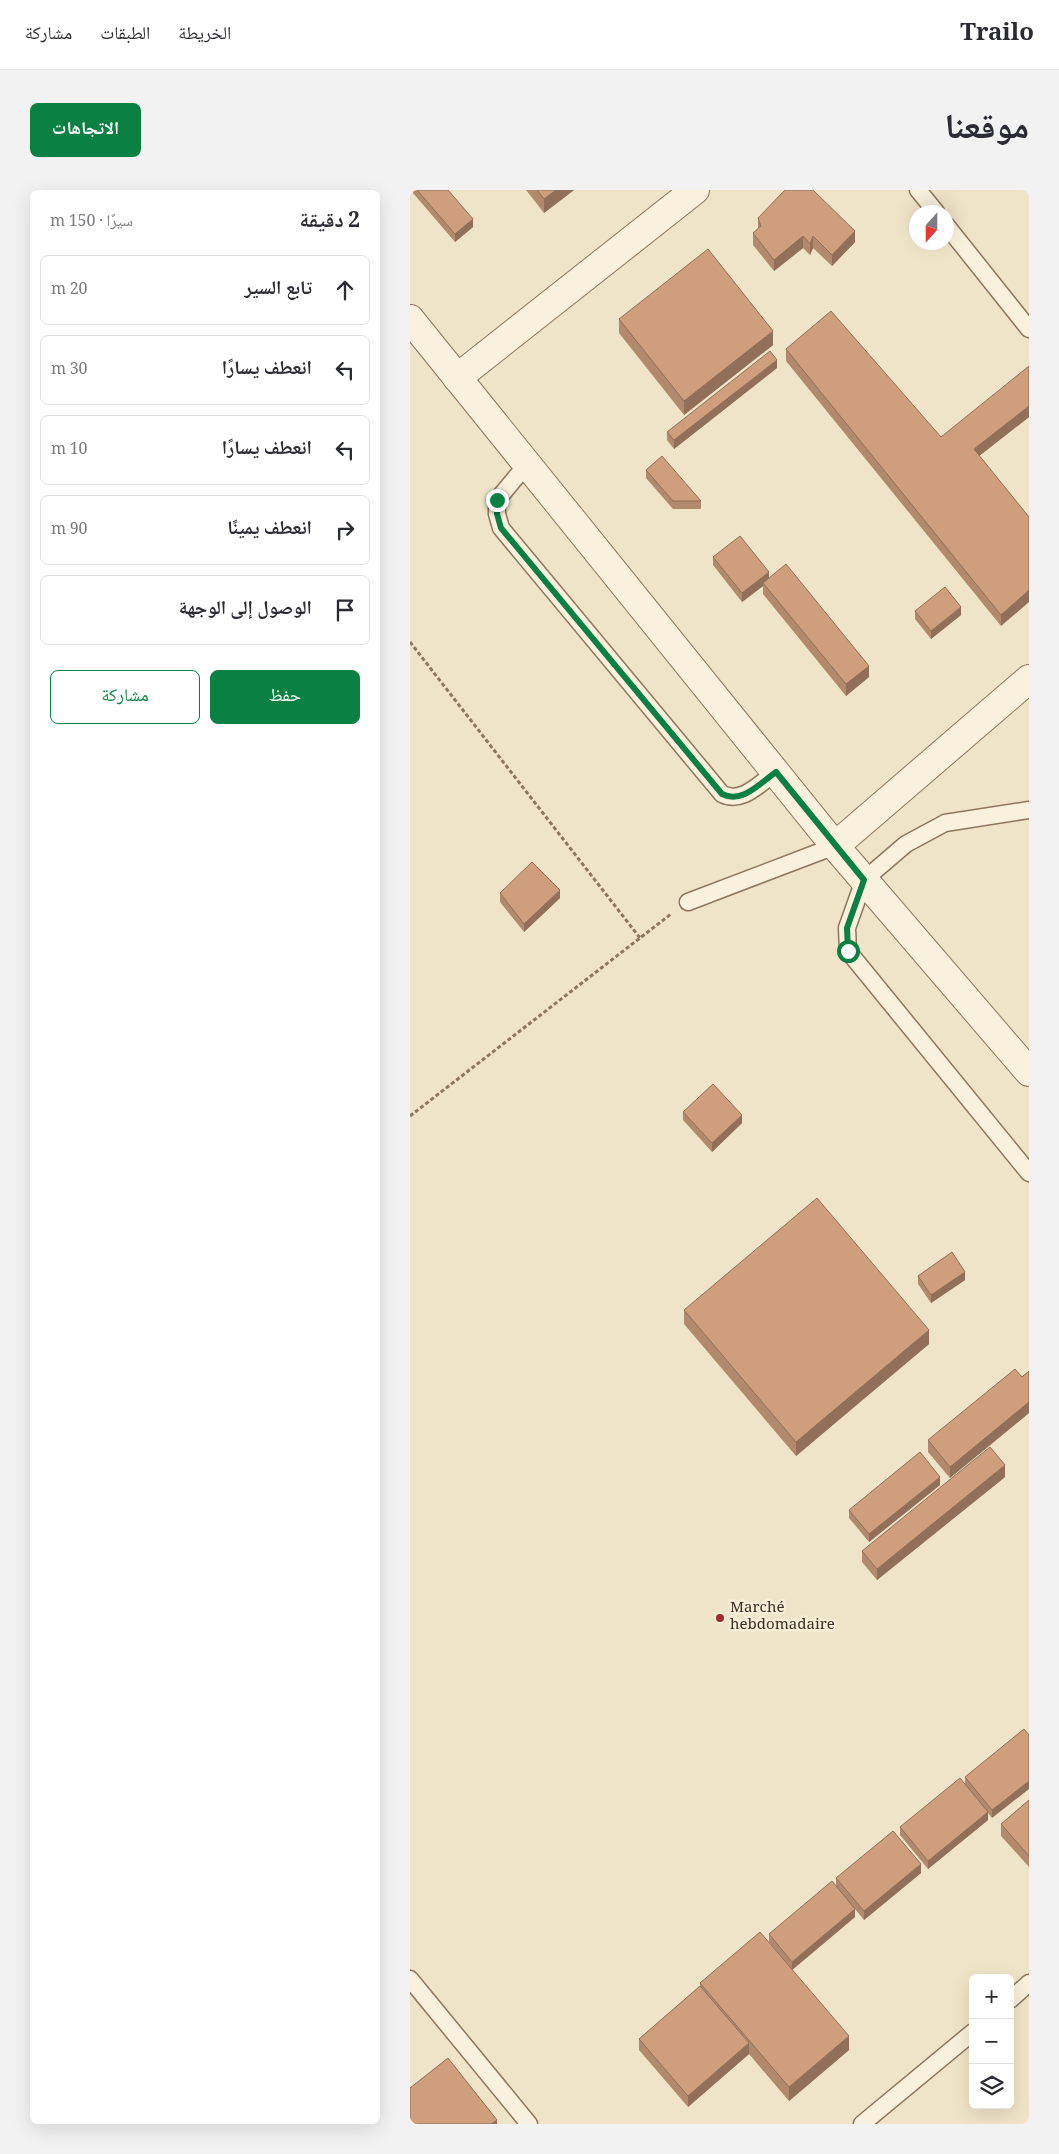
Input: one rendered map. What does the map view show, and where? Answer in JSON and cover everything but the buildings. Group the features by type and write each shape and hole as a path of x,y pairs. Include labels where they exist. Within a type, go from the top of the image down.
{"street":[{"path":"458,378 695,190"},
{"path":"410,319 835,846 1029,1072"},
{"path":"835,846 1029,679"}],"lane":[{"path":"918,190 930,205"},
{"path":"954,235 1029,328"},
{"path":"527,464 497,500 497,514 501,528 722,794 730,798 740,798 776,772"},
{"path":"1029,810 945,823 906,844 864,880 847,928 848,951 1029,1173"},
{"path":"688,902 835,846"},
{"path":"410,1979 529,2124"},
{"path":"1014,1997 1029,1984"},
{"path":"862,2124 969,2035"}],"path":[{"path":"410,642 640,938"},
{"path":"410,1116 688,902"}],"place":[{"name":"Marché hebdomadaire","path":"720,1618"}],"route":[{"path":"497,500 497,514 501,528 722,794 730,798 740,798 776,772 864,880 847,928 848,951"}]}
